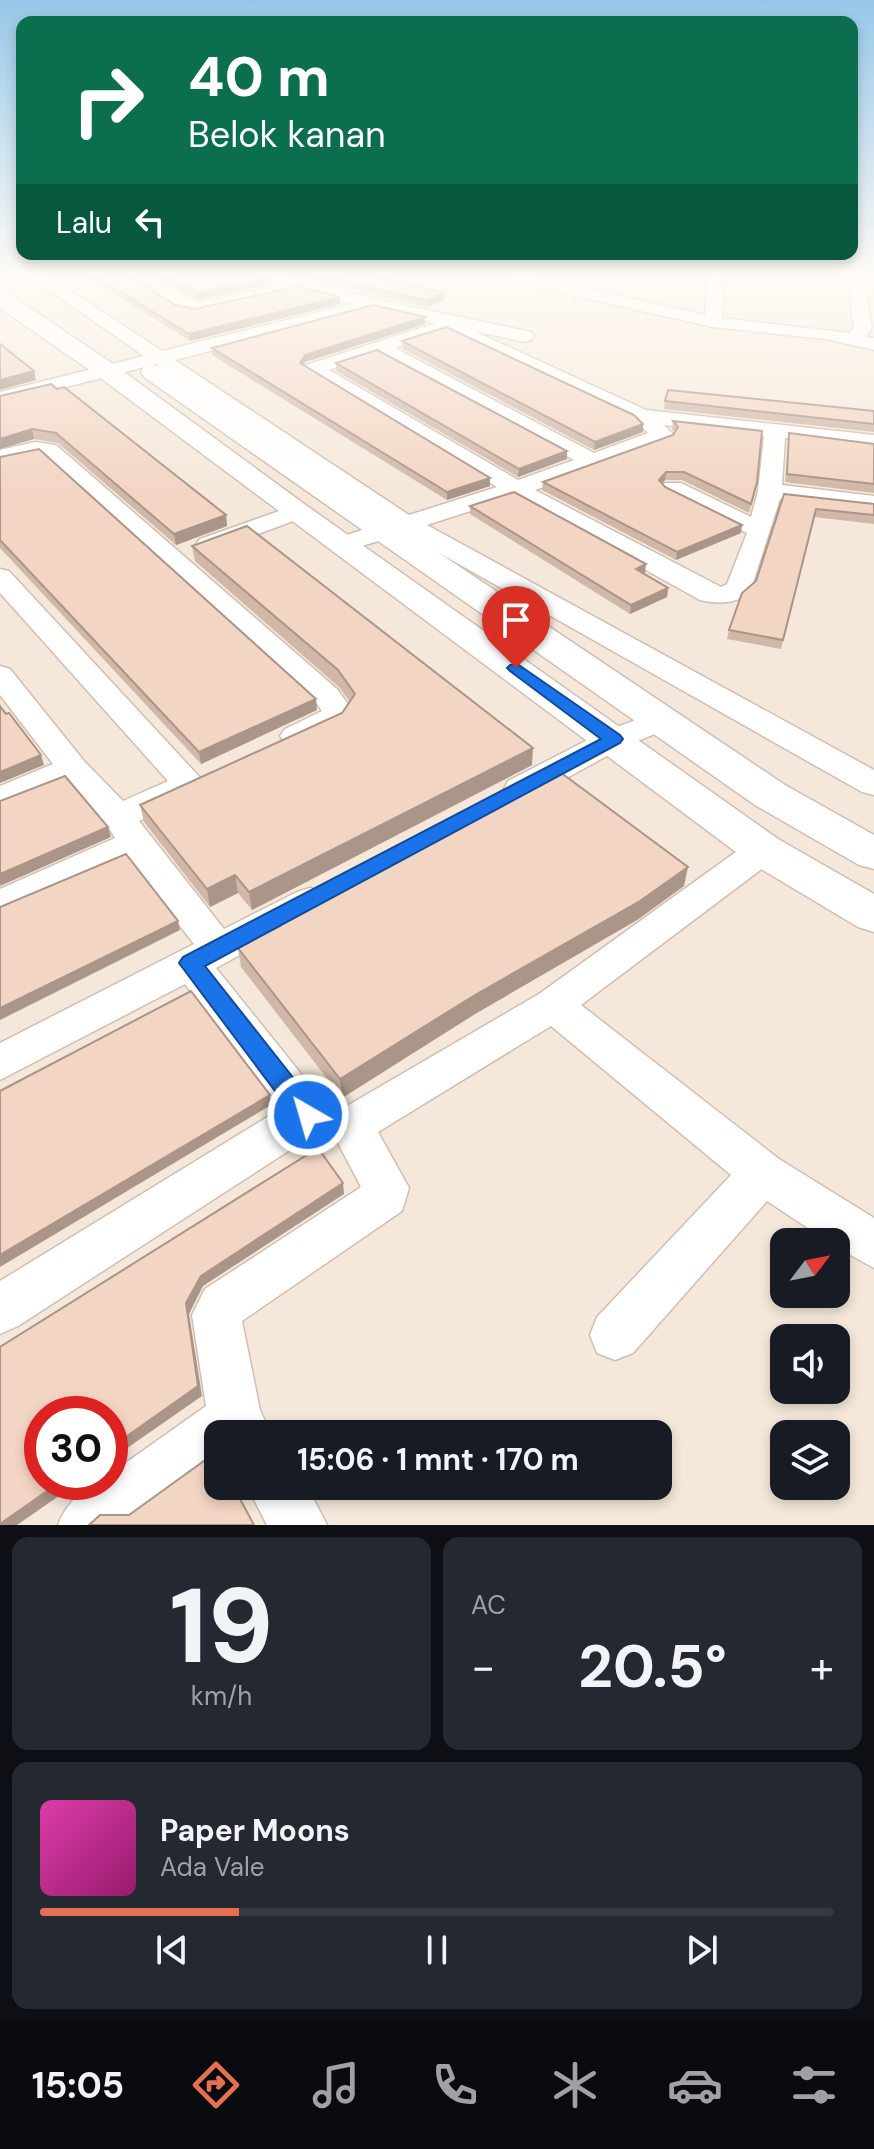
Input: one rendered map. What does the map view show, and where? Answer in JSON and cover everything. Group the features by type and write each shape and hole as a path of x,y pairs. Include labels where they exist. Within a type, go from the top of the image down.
{"street":[{"path":"101,347 136,364"},
{"path":"112,347 396,529 770,795 874,854"},
{"path":"117,347 296,512 614,739 763,850 874,915"},
{"path":"0,398 202,347"},
{"path":"378,347 313,369 516,489 709,594 724,595 738,589 760,530 770,489 775,432"},
{"path":"379,347 591,460"},
{"path":"500,347 642,416 663,435"},
{"path":"642,416 874,442"},
{"path":"343,544 516,489 663,435 710,423"},
{"path":"0,457 35,449 48,450 335,704 338,711 331,720 273,747"},
{"path":"673,488 760,530"},
{"path":"703,502 770,489 874,503"},
{"path":"169,559 296,512"},
{"path":"396,529 874,784"},
{"path":"0,577 203,777 127,830 0,904"},
{"path":"0,675 13,712 73,768 127,830 204,956 330,1121 386,1188 386,1196 222,1306 217,1315 218,1327 239,1420"},
{"path":"487,807 614,739 661,720"},
{"path":"0,799 73,768"},
{"path":"0,1309 330,1121 553,1005 763,850"},
{"path":"0,1063 346,882"},
{"path":"553,1005 639,1077 763,1173 874,1245"},
{"path":"615,1335 763,1173"},
{"path":"86,1525 204,1449"},
{"path":"284,1500 299,1525"}],"shaded area":[{"path":"0,347 874,347 874,1525 0,1525"}],"building":[{"path":"0,347 34,371 0,380"},
{"path":"330,347 305,355 300,363 490,478 447,492 212,348"},
{"path":"414,347 489,347 634,415 643,424 595,442"},
{"path":"377,350 567,451 519,469 336,363"},
{"path":"51,384 57,389 64,387 226,515 174,534 56,433 32,429 0,439 0,396"},
{"path":"668,390 874,411 874,424 665,401"},
{"path":"673,421 762,431 757,482 751,504 684,472 666,472 659,480 665,487 742,525 677,552 543,482 673,435 678,427"},
{"path":"789,433 874,444 874,484 787,474"},
{"path":"39,449 316,699 199,752 0,540 0,457"},
{"path":"514,492 646,564 636,569 668,588 631,605 470,506"},
{"path":"784,494 874,504 874,515 816,509 783,640 729,630 742,593 756,581"},
{"path":"247,526 533,748 249,892 235,875 207,889 140,805 342,713 355,694 338,670 192,546"},
{"path":"0,706 6,714 9,713 41,755 0,772"},
{"path":"556,769 688,867 640,901 475,995 340,1079 238,948 280,926 273,919"},
{"path":"65,776 108,827 0,874 0,801"},
{"path":"126,854 178,921 0,1008 0,907"},
{"path":"191,991 270,1095 0,1255 0,1091"},
{"path":"318,1148 343,1183 201,1276 186,1303 198,1386 128,1435 128,1396 24,1396 24,1500 34,1500 0,1524 0,1347"},
{"path":"204,1461 204,1500 241,1500 254,1525 89,1525 100,1515 129,1515"}],"route":[{"path":"308,1115 190,963 614,739 516,668"}]}
